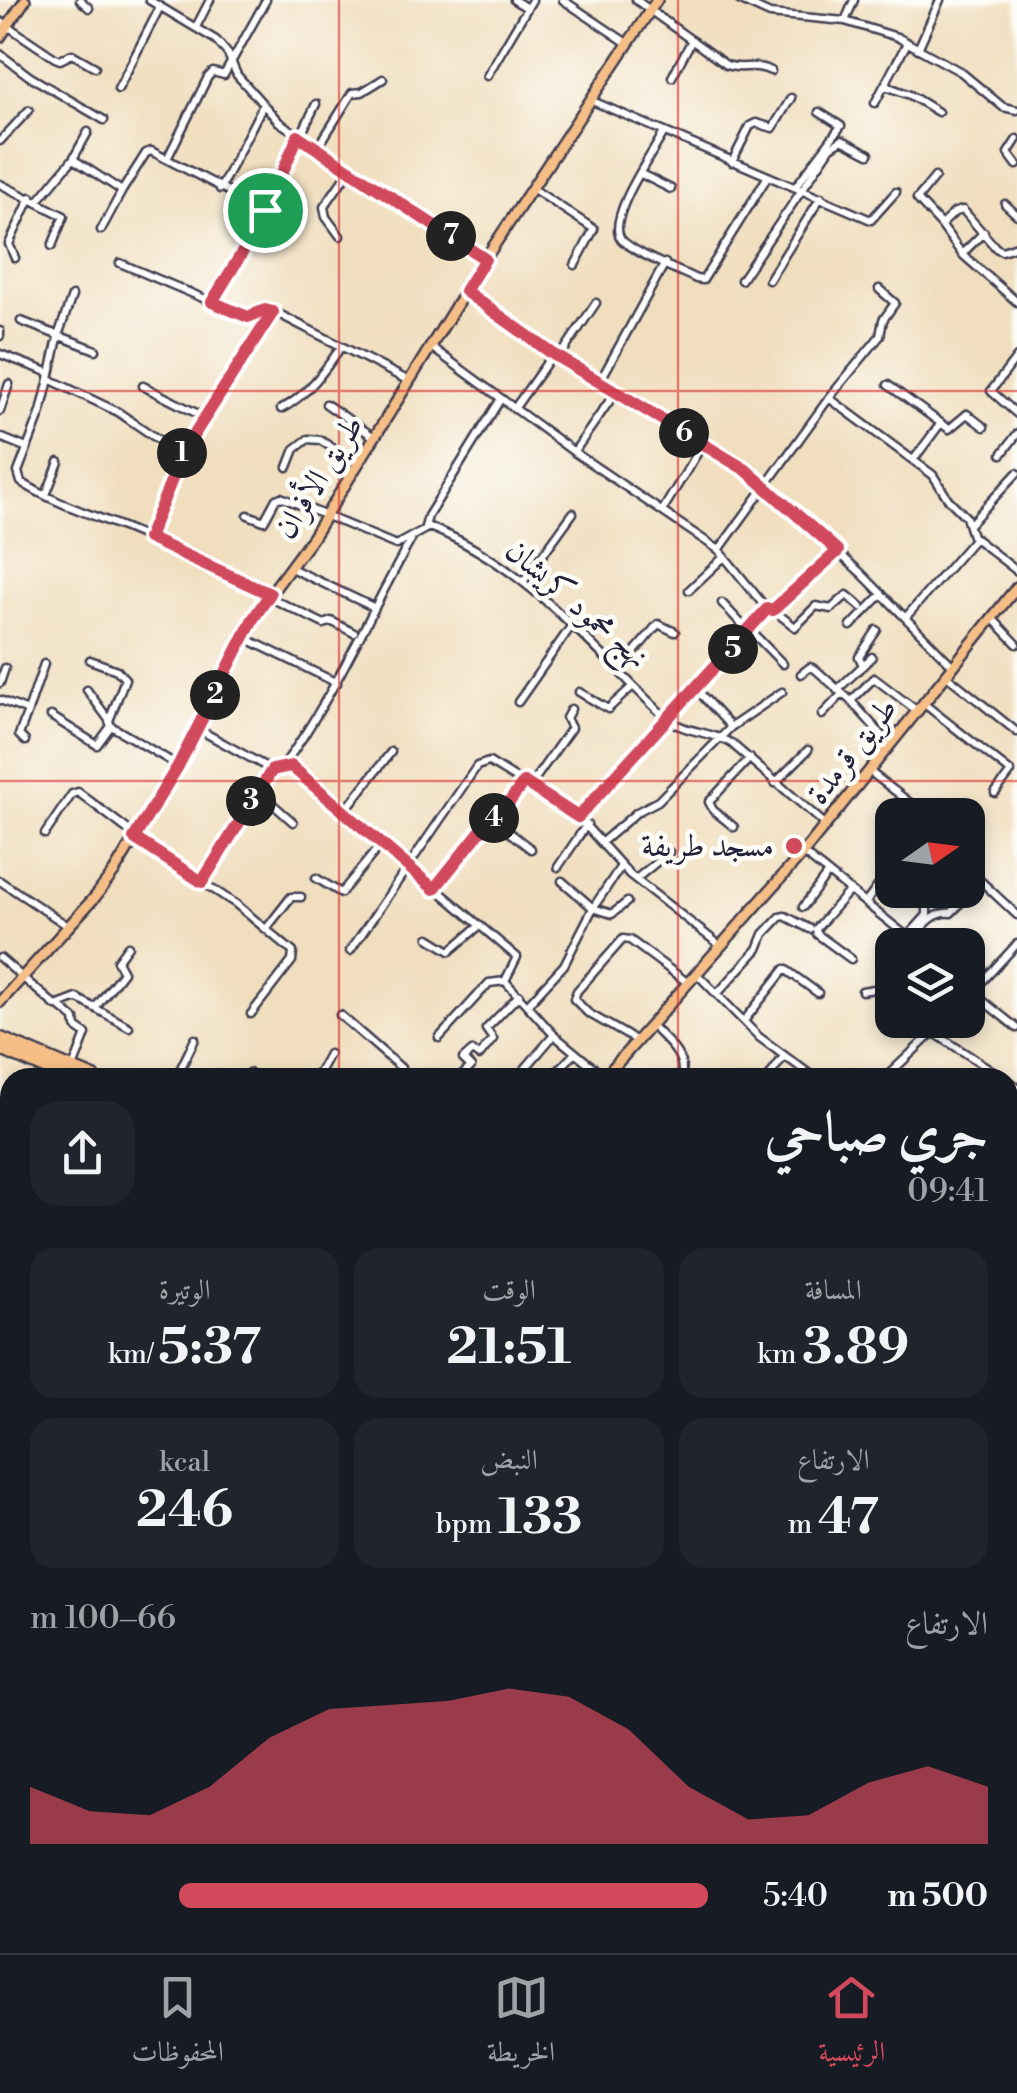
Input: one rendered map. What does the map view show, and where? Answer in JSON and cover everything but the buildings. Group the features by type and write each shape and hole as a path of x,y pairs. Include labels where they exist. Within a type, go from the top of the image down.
{"highway":[{"path":"1,1044 59,1068"},
{"path":"1,1044 38,1068"}],"main road":[{"path":"0,37 4,24 26,0"},
{"name":"طريق الأفران","path":"0,1002 100,891 178,766 270,594 326,516 531,187 653,5"},
{"name":"طريق قرمدة","path":"613,1068 803,854 1017,587"},
{"name":"طريق الأفران","path":"0,1011 24,977"}],"street":[{"path":"80,0 89,8"},
{"path":"148,0 224,47 237,75 298,136 485,259"},
{"path":"196,27 210,0"},
{"path":"167,158 210,73 224,75 266,0"},
{"path":"514,0 527,8"},
{"path":"486,76 532,0"},
{"path":"562,0 627,43"},
{"path":"636,0 653,5 708,55 726,65 733,68 757,64 771,71"},
{"path":"739,0 775,15 846,21 908,43 964,74 1004,107 1017,110"},
{"path":"846,21 854,0"},
{"path":"918,49 940,0"},
{"path":"118,89 160,6"},
{"path":"4,24 55,58 60,60 72,54 94,68"},
{"path":"672,77 692,40"},
{"path":"875,103 908,43"},
{"path":"0,54 104,120"},
{"path":"317,149 352,93 362,92 384,79"},
{"path":"886,86 910,94 938,112"},
{"path":"732,162 750,126 756,123 773,128 791,98"},
{"path":"589,100 871,220 896,192"},
{"path":"212,302 262,220 316,104"},
{"path":"220,189 263,105"},
{"path":"0,141 29,110"},
{"path":"741,280 841,126 819,112"},
{"path":"16,258 9,244 34,199 73,159 88,132"},
{"path":"663,134 618,218 619,236 664,263 703,280 768,176"},
{"path":"1017,138 1008,153 1017,165"},
{"path":"799,187 835,143 846,142 869,154"},
{"path":"100,230 146,153 151,151 265,210"},
{"path":"73,159 122,191"},
{"path":"340,236 326,217 324,207 349,170"},
{"path":"641,174 670,189"},
{"path":"935,177 917,199 962,254 1017,302"},
{"path":"0,185 64,216 52,246"},
{"path":"531,187 594,229 575,265"},
{"path":"769,280 822,197"},
{"path":"1005,204 1017,214"},
{"path":"941,225 962,210 999,250 1017,246"},
{"path":"262,220 285,229"},
{"path":"962,254 984,232"},
{"path":"120,263 248,317 265,310 273,312 409,380"},
{"path":"599,383 664,263"},
{"path":"689,590 721,554 829,398 880,336 882,320 894,303 880,289"},
{"path":"465,291 556,356 746,470 838,551 953,666"},
{"path":"72,296 58,334 41,412 18,478 24,485 270,594 324,624 331,620 354,633"},
{"path":"514,409 596,303"},
{"path":"148,538 181,455 273,312"},
{"path":"21,321 96,350"},
{"path":"430,346 500,400 721,554 770,610 795,627 816,606 831,609 847,595 861,607"},
{"path":"281,409 294,402 322,374 341,347"},
{"path":"0,354 118,412 181,455"},
{"path":"1017,357 991,391 1017,414"},
{"path":"0,411 9,384"},
{"path":"143,386 205,417"},
{"path":"888,386 941,423 953,428 967,414 984,428"},
{"path":"574,452 614,392"},
{"path":"829,398 936,478 969,524 969,532 1017,571"},
{"path":"248,515 264,521 281,497 396,545 411,539 425,528 428,516 500,400"},
{"path":"326,404 374,437"},
{"path":"914,459 941,423"},
{"path":"1002,454 1017,434"},
{"path":"0,437 27,448"},
{"path":"288,467 296,449 308,439 320,440 357,463"},
{"path":"662,511 704,444"},
{"path":"46,495 59,462"},
{"path":"969,524 1017,473"},
{"path":"523,582 573,513"},
{"name":"نهج محمود كريشان","path":"425,528 436,529 473,548 523,582 666,718 681,728 720,737 750,758 826,825"},
{"path":"906,617 975,538"},
{"path":"282,766 337,683 411,539"},
{"path":"578,817 749,631 838,551"},
{"path":"291,568 373,608"},
{"path":"851,626 882,594"},
{"path":"722,603 783,664"},
{"path":"992,618 1017,644"},
{"path":"618,670 658,624 674,632"},
{"path":"518,702 572,625"},
{"path":"863,665 859,657 877,630"},
{"path":"244,637 337,683"},
{"path":"822,715 872,657"},
{"path":"51,716 94,745 99,744 125,679 117,670 90,660"},
{"path":"25,742 19,735 44,664"},
{"path":"802,674 812,667 852,701 890,743"},
{"path":"0,682 5,668"},
{"path":"946,675 1017,732"},
{"path":"852,701 874,678 919,706 1011,772 996,793"},
{"path":"579,692 610,709 633,686"},
{"path":"88,690 110,723 178,766"},
{"path":"697,690 731,727"},
{"path":"602,842 637,812 658,801 731,727 782,692"},
{"path":"0,700 28,711"},
{"path":"434,889 570,730 566,718 571,709"},
{"path":"198,729 272,770"},
{"path":"776,783 808,750"},
{"path":"344,812 391,752"},
{"path":"734,827 710,807 710,802 750,758"},
{"path":"350,951 480,764 489,762 587,824 620,866 722,946"},
{"path":"202,882 272,770 291,766 516,957 506,981"},
{"path":"868,770 904,798"},
{"path":"45,834 72,794 78,792 135,837 266,928 293,952 294,958 251,1014"},
{"path":"259,792 293,822"},
{"path":"492,819 530,848"},
{"path":"558,868 587,824"},
{"path":"316,878 341,893 383,842"},
{"path":"636,879 669,852"},
{"path":"803,854 898,928"},
{"path":"528,1004 564,965 620,866"},
{"path":"803,907 828,873"},
{"path":"0,881 68,926"},
{"path":"562,881 593,908 615,914 627,902"},
{"path":"985,885 1017,914"},
{"path":"850,890 816,929 816,934 851,959"},
{"path":"866,901 875,890"},
{"path":"266,928 288,900 301,896"},
{"path":"924,928 930,919 955,908"},
{"path":"716,991 758,948 764,934 780,917 810,929"},
{"path":"429,938 450,951 478,926"},
{"path":"637,1041 588,1013 574,999 617,943 626,938 688,983"},
{"path":"985,978 1017,944"},
{"path":"95,1008 123,972 117,961 128,946"},
{"path":"0,958 75,1019 76,1028 86,1034 76,1068"},
{"path":"744,1021 785,969 818,993"},
{"path":"700,971 744,1021 801,1068"},
{"path":"506,981 554,1035 592,1068"},
{"path":"439,1038 490,983 506,981"},
{"path":"862,990 875,989"},
{"path":"470,1068 463,1059 472,1051 480,1056 484,1052 493,1039 486,1029 519,995"},
{"path":"60,1006 74,997 129,1027"},
{"path":"985,1006 1017,1028"},
{"path":"340,1015 400,1068"},
{"path":"651,1025 678,1055 682,1068"},
{"path":"526,1068 554,1035"},
{"path":"896,1068 928,1038"},
{"path":"945,1038 990,1068"},
{"path":"181,1068 195,1039"},
{"path":"321,1068 329,1054"},
{"path":"561,1068 574,1054"},
{"path":"775,1068 784,1056"},
{"path":"0,1208 0,1216"},
{"path":"0,1598 0,1606"}],"place":[{"name":"مسجد طريفة","path":"794,846"}],"route":[{"path":"298,136 485,259 465,291 553,354 746,470 838,551 773,610 767,609 578,817 524,782 434,889 291,766 272,770 202,882 134,838 178,766 253,619 270,594 148,538 184,450 273,312 238,316 212,302 265,210 298,136"}]}
